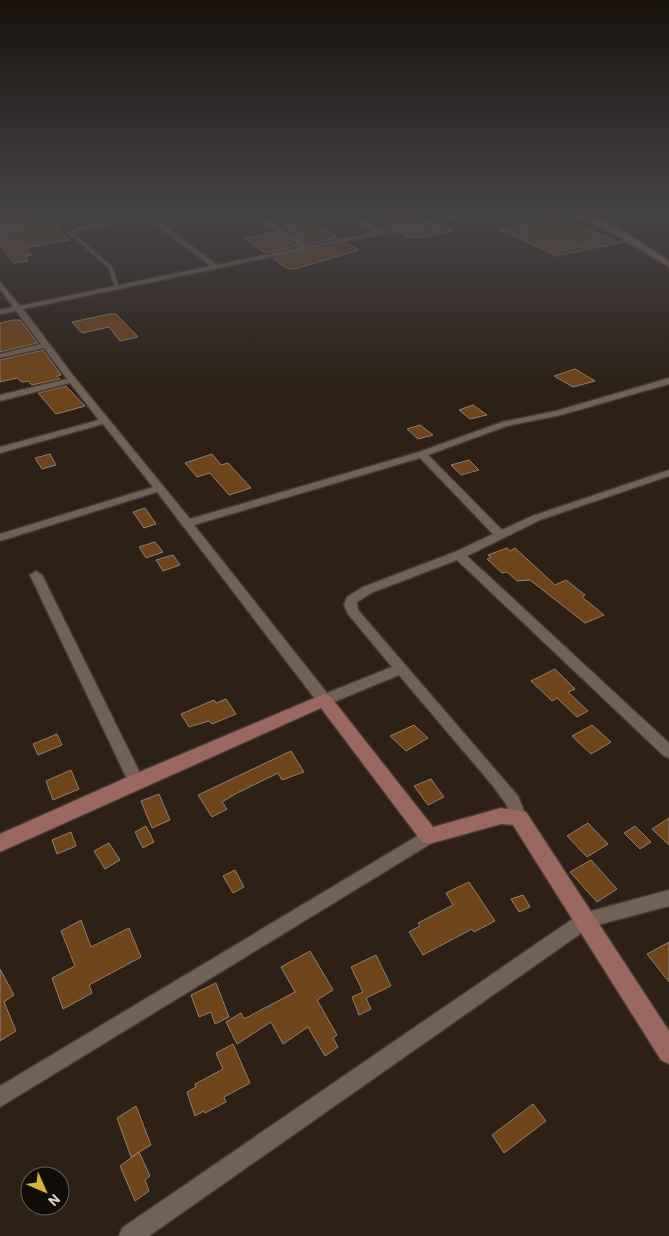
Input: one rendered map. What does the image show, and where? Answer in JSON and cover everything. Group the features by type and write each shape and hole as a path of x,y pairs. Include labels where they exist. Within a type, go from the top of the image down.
{"street":[{"path":"0,312 189,273"},
{"path":"0,284 72,380 188,523 430,836"},
{"path":"0,356 47,345"},
{"path":"0,398 72,380"},
{"path":"188,523 422,454 505,424 558,413 669,381"},
{"path":"0,450 105,421"},
{"path":"422,454 500,535"},
{"path":"669,473 568,506 458,555 368,590 352,600 350,605 352,610 513,801 519,818 669,1052"},
{"path":"0,538 160,488"},
{"path":"458,555 669,752"},
{"path":"36,575 136,781"},
{"path":"0,844 136,781 402,668"},
{"path":"0,1097 430,836 500,816 519,818"},
{"path":"130,1236 586,920 669,898"}],"lane":[{"path":"112,273 117,288"}],"building":[{"path":"116,314 138,337 120,341 109,327 82,333 72,322"},
{"path":"20,320 38,343 0,352 0,323"},
{"path":"43,350 61,375 57,376 60,379 32,385 28,381 22,382 17,378 0,382 0,360"},
{"path":"575,369 595,381 573,387 554,376"},
{"path":"66,386 85,406 56,414 38,393"},
{"path":"473,405 487,415 470,419 459,410"},
{"path":"420,425 433,435 418,439 407,429"},
{"path":"50,454 56,465 42,469 35,458"},
{"path":"212,454 221,465 228,463 251,488 229,495 210,473 197,477 185,463"},
{"path":"469,460 479,470 461,475 451,465"},
{"path":"145,508 156,524 144,528 133,512"},
{"path":"155,542 163,552 146,558 139,547"},
{"path":"507,548 510,551 515,548 555,585 566,580 585,595 582,597 604,615 585,623 530,580 517,581 507,572 502,573 487,559 491,557 488,555"},
{"path":"173,555 180,565 163,571 156,560"},
{"path":"555,669 575,689 568,692 588,711 577,717 557,698 552,701 531,681"},
{"path":"226,699 236,714 212,724 209,721 189,727 181,714 214,700 216,703"},
{"path":"414,725 428,738 406,751 390,736"},
{"path":"592,725 611,742 591,754 572,736"},
{"path":"57,734 62,745 38,755 33,744"},
{"path":"291,751 304,772 282,780 278,773 237,793 222,802 227,809 212,817 198,795"},
{"path":"71,770 79,789 53,800 46,781"},
{"path":"431,779 444,797 428,805 414,786"},
{"path":"159,794 170,820 152,828 141,801"},
{"path":"669,818 669,845 652,829"},
{"path":"588,823 608,844 587,857 567,836"},
{"path":"146,826 154,842 143,848 135,832"},
{"path":"635,826 651,842 640,849 624,833"},
{"path":"71,832 76,846 57,854 52,840"},
{"path":"109,843 120,860 105,869 94,851"},
{"path":"591,860 617,889 597,902 570,872"},
{"path":"235,870 244,887 233,893 223,876"},
{"path":"469,882 495,921 474,932 472,929 423,955 409,932 420,926 418,923 453,905 446,893"},
{"path":"523,895 530,907 519,912 511,899"},
{"path":"81,920 91,947 129,928 141,957 89,985 92,993 63,1009 52,978 75,966 61,931"},
{"path":"669,942 669,982 647,954"},
{"path":"310,951 333,990 317,1000 337,1035 333,1038 338,1047 325,1056 308,1027 283,1044 271,1022 237,1044 226,1022 241,1013 244,1019 295,992 281,967"},
{"path":"376,955 391,986 366,998 371,1009 359,1015 352,997 363,992 351,967"},
{"path":"0,969 14,995 4,1002 16,1031 0,1041"},
{"path":"216,983 229,1017 215,1024 211,1012 199,1017 191,995"},
{"path":"233,1044 250,1083 224,1097 226,1102 195,1116 187,1092 196,1087 195,1084 223,1069 216,1053"},
{"path":"533,1104 546,1121 504,1153 492,1135"},
{"path":"136,1106 151,1145 131,1157 117,1118"},
{"path":"139,1152 150,1176 145,1180 149,1191 135,1201 120,1166"}]}
